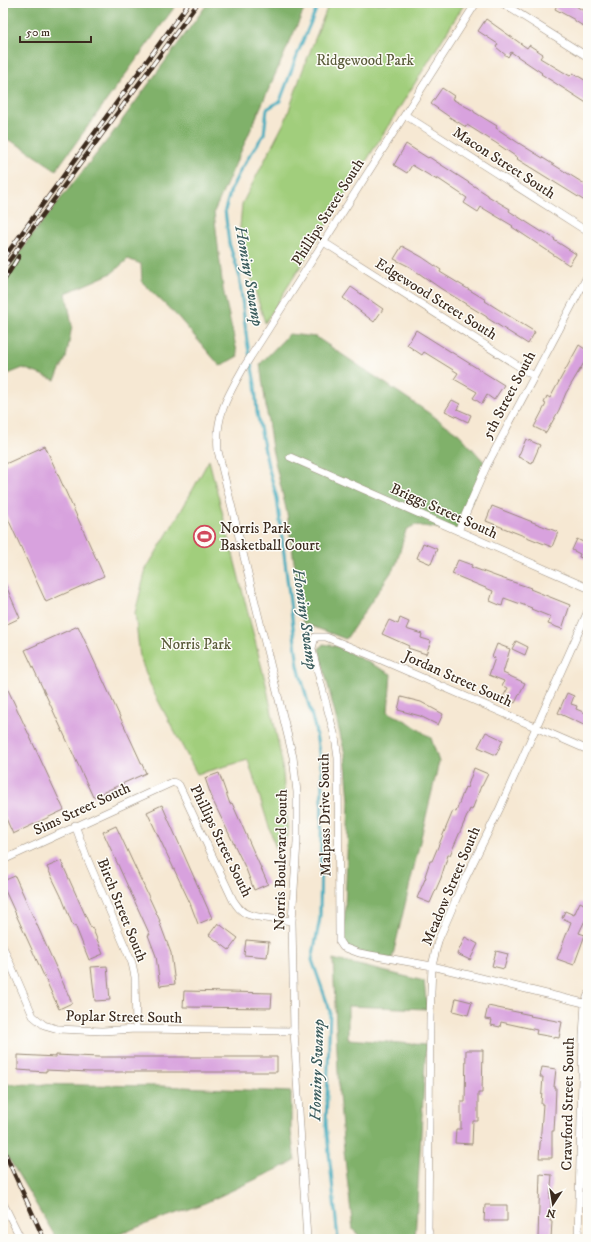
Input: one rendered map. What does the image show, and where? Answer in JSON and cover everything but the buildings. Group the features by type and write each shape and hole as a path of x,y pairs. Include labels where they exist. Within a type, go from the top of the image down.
{"street":[{"name":"Phillips Street South","path":"217,441 219,421 224,405 234,385 476,3"},
{"path":"502,3 588,58"},
{"name":"Macon Street South","path":"405,115 588,232"},
{"name":"Edgewood Street South","path":"325,243 534,376"},
{"name":"5th Street South","path":"458,531 487,465 588,275"},
{"name":"Norris Boulevard South","path":"217,441 218,451 293,757 297,792 297,842 292,921 294,1031 307,1239"},
{"name":"Briggs Street South","path":"290,457 588,588"},
{"name":"Meadow Street South","path":"430,1239 428,1220 430,1017 432,966 438,941 463,883 500,808 588,611"},
{"name":"Jordan Street South","path":"316,637 326,638 370,655 588,750"},
{"name":"Malpass Drive South","path":"316,637 312,648 313,654 335,737 338,758 339,941 343,948 359,953 432,966"},
{"name":"Phillips Street South","path":"173,782 179,785 233,900 239,909 246,914 292,921"},
{"name":"Sims Street South","path":"3,860 75,825 173,782"},
{"name":"Birch Street South","path":"75,825 87,858 132,963 135,977 136,1029"},
{"name":"Poplar Street South","path":"3,947 33,1016 44,1025 73,1031 136,1029 294,1031"},
{"path":"432,966 586,1004"},
{"name":"Crawford Street South","path":"578,1239 583,1036 588,995"},
{"path":"3,1203 21,1239"}],"green space":[{"path":"3,3 172,3 176,5 56,170 24,148 3,137"},
{"path":"208,3 307,3 214,212 223,289 238,356 220,366 179,318 142,282 141,264 128,259 112,273 66,293 72,326 66,358 55,380 23,368 3,376 3,281 28,240 109,138"},
{"name":"Ridgewood Park","path":"329,3 465,3 265,323 239,238 242,204 286,119 302,72"},
{"path":"289,334 316,337 459,434 487,465 458,531 415,525 406,530 396,565 346,639 303,623 287,513 272,449 260,364"},
{"name":"Norris Park","path":"209,460 266,684 282,762 288,834 277,852 248,760 197,774 153,691 140,658 135,613 146,569 181,511"},
{"path":"323,644 336,646 391,674 388,712 408,722 431,738 439,762 392,959 347,949 343,935 349,800 345,754 319,649"},
{"path":"333,959 424,981 427,1009 348,1006 348,1039 426,1045 415,1239 363,1239 353,1230 339,1094"},
{"path":"5,1084 161,1086 291,1092 291,1132 295,1161 205,1203 105,1239 59,1239 55,1236 3,1149 3,1087"}],"waterway":[{"name":"Hominy Swamp","path":"319,3 299,50 280,101 267,109 264,134 241,169 231,189 225,210 229,243 239,274 247,341 255,384 257,413 268,466 277,498 298,666 315,728 322,771 320,918 312,960 330,1011 326,1124 338,1239"}],"railway":[{"path":"3,259 189,3"},
{"path":"3,269 198,3"},
{"path":"3,282 19,256"},
{"path":"3,1149 44,1239"}],"place":[{"name":"Norris Park Basketball Court","path":"204,537"}]}
